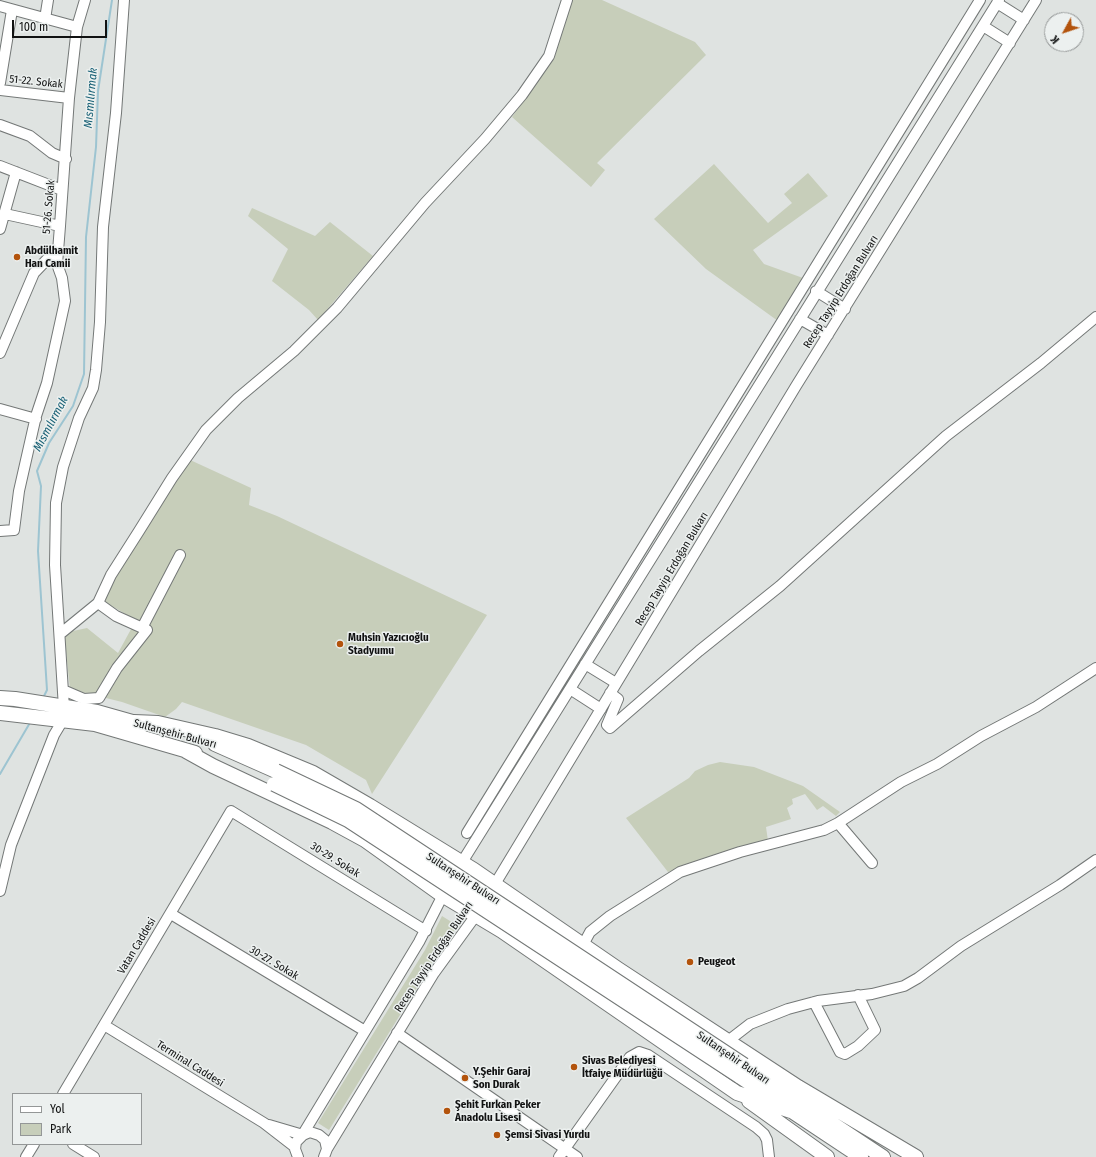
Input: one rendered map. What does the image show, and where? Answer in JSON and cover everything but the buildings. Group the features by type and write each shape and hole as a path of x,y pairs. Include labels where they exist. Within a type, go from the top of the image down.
{"highway":[{"name":"Sultanşehir Bulvarı","path":"0,698 15,699 275,778"},
{"name":"Sultanşehir Bulvarı","path":"5,713 97,712 219,746 348,820 741,1070 883,1157"},
{"path":"134,722 158,723 215,736 248,746 313,773 370,806 495,884 583,945 798,1088 889,1157"},
{"path":"186,751 214,766 325,818 365,840 442,895 476,917 502,931 827,1157"},
{"name":"Sultanşehir Bulvarı","path":"741,1070 791,1111 861,1157"},
{"path":"798,1088 916,1157"},
{"path":"737,1093 791,1111"}],"street":[{"path":"45,19 48,0"},
{"name":"51-26. Sokak","path":"0,530 14,530 19,491 36,419 47,383 65,301 62,278 57,264 58,248 77,27 85,0"},
{"path":"0,891 12,846 54,735 63,690 55,565 56,503 63,467 79,418 93,388 96,370 100,322 103,227 116,113 124,0"},
{"path":"60,634 98,602 111,575 139,530 172,478 206,430 238,398 294,351 337,308 425,203 485,139 522,95 549,56 567,0"},
{"name":"Recep Tayyip Erdoğan Bulvarı","path":"327,1154 397,1033 434,973 476,917 616,683 828,335 1036,0"},
{"path":"998,1 1024,20"},
{"name":"Recep Tayyip Erdoğan Bulvarı","path":"294,1152 297,1140 303,1135 426,931 442,895 461,863 998,1"},
{"path":"467,833 979,2 991,12"},
{"path":"0,6 77,27"},
{"path":"0,83 12,10"},
{"path":"983,26 1010,43"},
{"name":"51-22. Sokak","path":"0,90 70,98"},
{"path":"0,125 30,136 52,153 66,159"},
{"path":"0,166 62,190"},
{"path":"0,229 16,172"},
{"path":"5,214 60,226"},
{"path":"0,352 34,274 58,248"},
{"path":"816,291 845,309"},
{"path":"797,297 808,305"},
{"path":"610,693 618,699 607,725 610,728 699,650 780,586 946,436 1041,363 1096,317"},
{"path":"800,319 828,335"},
{"path":"0,409 36,419"},
{"path":"142,628 180,555"},
{"path":"63,690 84,699 99,698 117,668 147,630 116,616 98,602"},
{"path":"585,664 616,683"},
{"path":"568,668 578,676"},
{"path":"583,945 590,932 610,916 680,872 740,852 824,830 838,823 901,782 937,764 981,736 1036,707 1096,668"},
{"path":"570,689 601,709"},
{"name":"Vatan Caddesi","path":"65,1093 231,811"},
{"name":"30-29. Sokak","path":"231,811 426,931"},
{"path":"838,823 872,863"},
{"path":"728,1041 750,1024 788,1009 814,1002 890,990 904,986 914,981 961,946 1060,885 1096,860"},
{"name":"30-27. Sokak","path":"171,914 365,1031"},
{"path":"814,1002 840,1052 845,1054 858,1046 875,1030 858,995"},
{"name":"Terminal Caddesi","path":"104,1025 264,1123 294,1152"},
{"path":"397,1033 563,1154 577,1157"},
{"path":"563,1154 630,1057 639,1052 648,1055 756,1127 764,1134 767,1140 769,1157"},
{"name":"Terminal Caddesi","path":"264,1123 303,1135 312,1132 319,1135 325,1140 327,1154"},
{"path":"26,1157 33,1145"},
{"path":"75,1145 94,1157"}],"green space":[{"path":"570,0 602,0 695,42 706,55 597,163 605,170 591,187 512,117 554,59"},
{"path":"714,164 768,223 792,203 784,194 808,173 828,196 753,250 764,264 803,278 778,321 706,269 654,219"},
{"path":"252,208 315,236 330,222 373,256 318,320 309,310 272,281 288,249 248,216"},
{"name":"Muhsin Yazıcıoğlu Stadyumu","path":"188,459 251,488 249,505 277,516 487,615 372,794 366,780 306,745 182,702 176,709 165,717 122,702 70,689 64,633 87,628 118,653 136,620 103,601 118,568"},
{"path":"720,762 754,767 803,786 840,812 836,816 823,806 817,810 805,794 792,799 793,804 787,808 791,819 766,827 768,841 668,872 626,818 689,778 695,771 708,765"},
{"path":"442,916 458,926 442,947 329,1130 318,1123 425,950"}],"waterway":[{"name":"Mısmılırmak","path":"43,698 47,690 38,551 41,486 37,471 49,443 73,406 84,374 86,237 96,147 98,91 112,0"},
{"name":"Mısmılırmak","path":"0,774 31,721"}],"place":[{"name":"Abdülhamit Han Camii","path":"17,257"},
{"name":"Muhsin Yazıcıoğlu Stadyumu","path":"340,644"},
{"name":"Peugeot","path":"690,962"},
{"name":"Sivas Belediyesi İtfaiye Müdürlüğü","path":"574,1067"},
{"name":"Y.Şehir Garaj Son Durak","path":"465,1078"},
{"name":"Şehit Furkan Peker Anadolu Lisesi","path":"447,1111"},
{"name":"Şemsi Sivasi Yurdu","path":"497,1135"}]}
